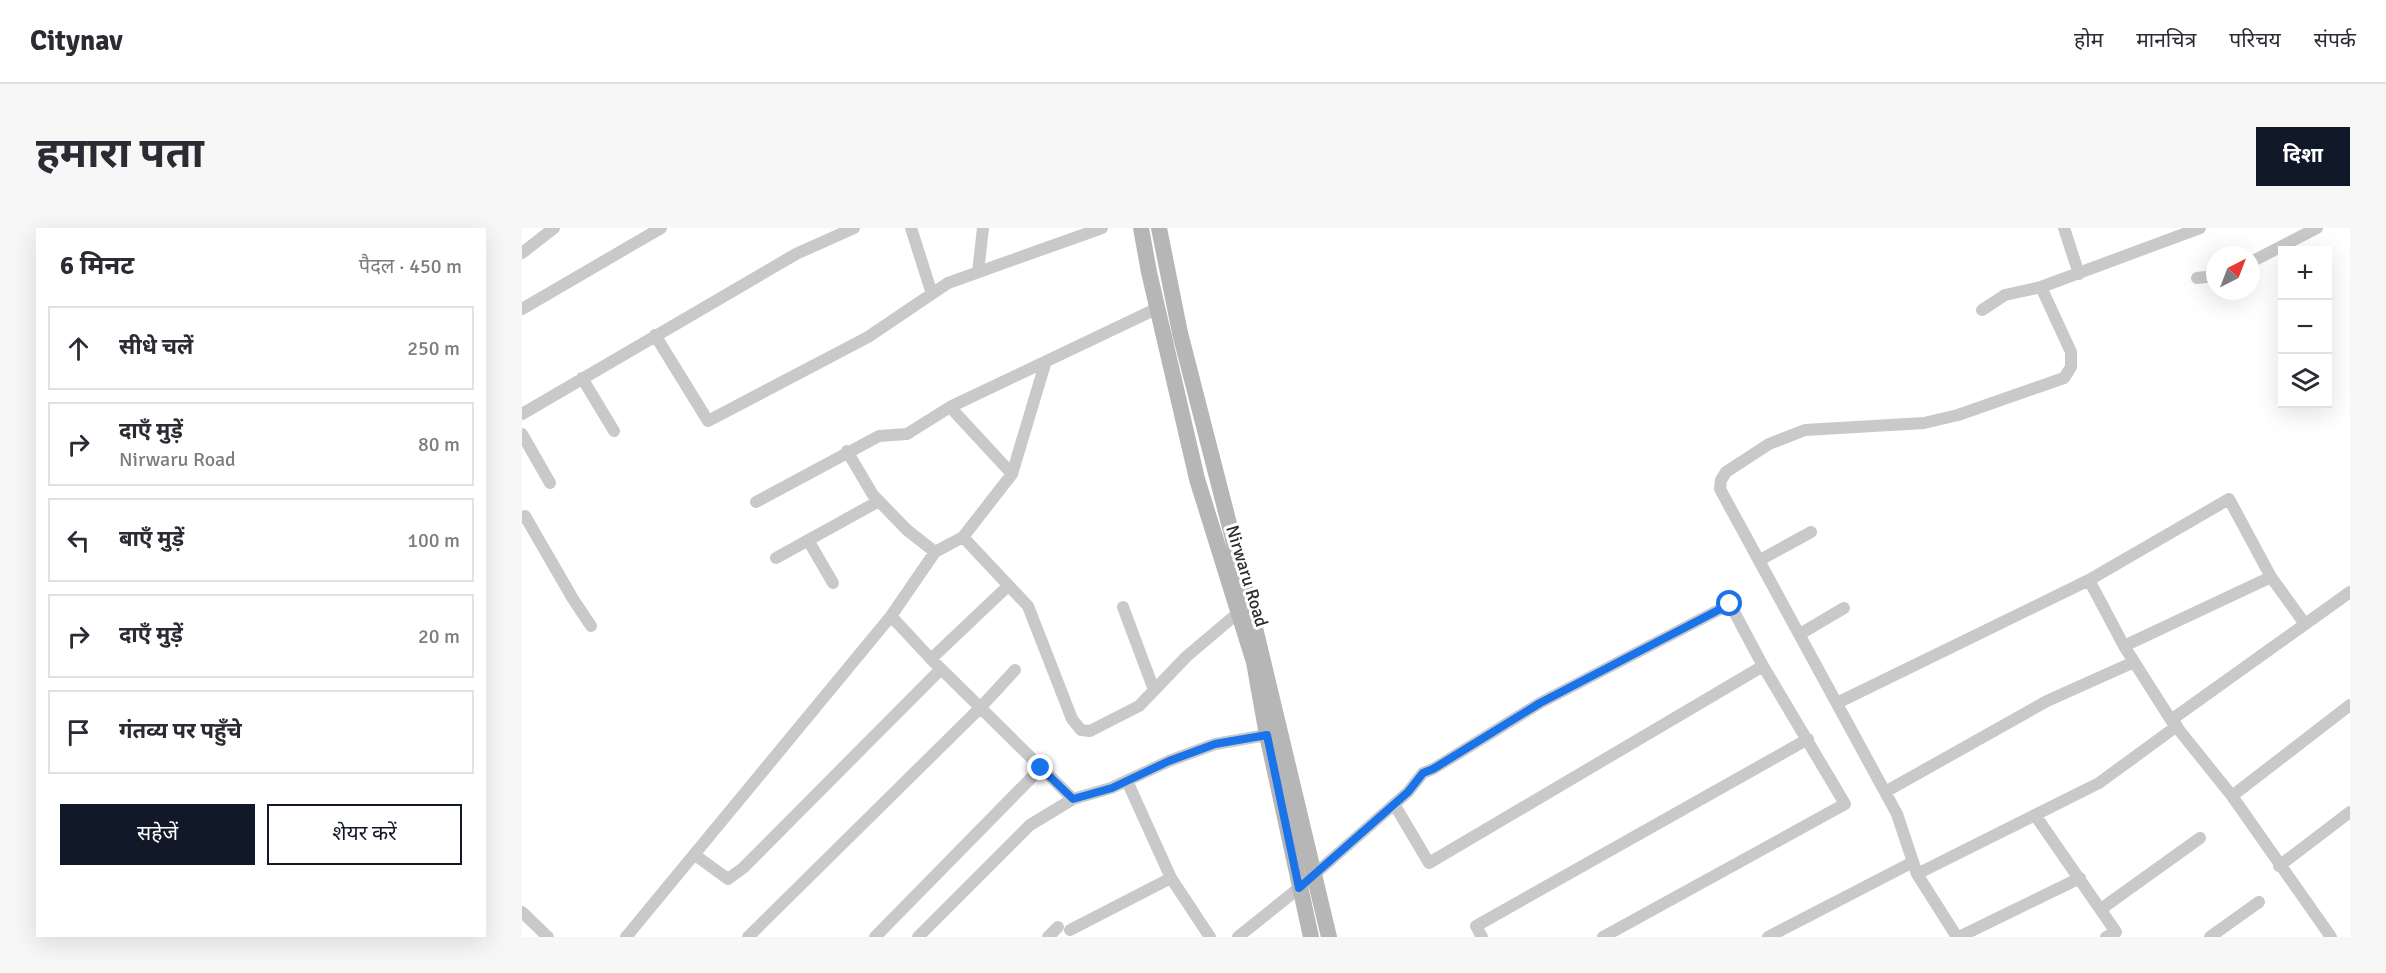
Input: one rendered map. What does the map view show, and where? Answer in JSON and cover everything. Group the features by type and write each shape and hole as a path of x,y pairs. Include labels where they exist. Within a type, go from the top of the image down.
{"street":[{"path":"522,253 555,228"},
{"path":"522,414 796,254 854,228"},
{"path":"911,228 932,294"},
{"path":"978,273 983,228"},
{"path":"655,335 708,421 867,337 948,283 1102,228"},
{"name":"Nirwaru Road","path":"1141,228 1197,479 1254,662 1267,735 1311,937"},
{"name":"Nirwaru Road","path":"1159,228 1180,333 1245,586 1329,937"},
{"path":"2064,228 2079,274"},
{"path":"1982,310 2005,295 2041,287 2079,274 2200,228"},
{"path":"2260,257 2317,228"},
{"path":"522,309 658,229"},
{"path":"2197,278 2206,277"},
{"path":"2041,287 2071,352 2071,367 2064,378 1958,415 1924,423 1805,430 1769,444 1726,472 1721,480 1720,489 1897,814 1917,874 1958,937 2080,878"},
{"path":"756,502 879,436 907,434 950,407 1045,364 1158,308"},
{"path":"626,937 891,616 935,552 963,537 1012,474 1045,364"},
{"path":"582,378 614,431"},
{"path":"950,407 1012,474"},
{"path":"522,434 550,483"},
{"path":"847,452 879,501 907,530 935,552"},
{"path":"1837,703 2089,580 2229,499 2271,577 2305,624"},
{"path":"776,558 879,501"},
{"path":"522,518 525,516 591,626"},
{"path":"1760,560 1811,532"},
{"path":"963,537 1028,606 1072,719 1081,730 1090,730 1139,706 1187,656 1238,613"},
{"path":"808,540 832,583"},
{"path":"2124,646 2271,577"},
{"path":"2089,580 2124,646 2174,723 2232,796 2331,937"},
{"path":"931,659 1008,586"},
{"path":"1917,874 2099,783 2174,723 2350,592"},
{"path":"1238,937 1299,888 1408,792 1423,773 1540,703 1730,604 1763,666 1845,804 1603,937"},
{"path":"1123,607 1154,690"},
{"path":"1800,634 1844,608"},
{"path":"891,616 931,659 1073,799"},
{"path":"1885,792 2047,701 2134,662"},
{"path":"1394,804 1429,863 1763,666"},
{"path":"694,855 728,879 743,868 941,669"},
{"path":"748,937 980,708 1015,670"},
{"path":"2232,796 2350,705"},
{"path":"918,937 1030,825 1073,799 1112,788 1169,761 1215,744 1267,735"},
{"path":"1482,937 1476,926 1808,739"},
{"path":"875,937 1041,768"},
{"path":"1127,781 1172,878 1210,937"},
{"path":"2279,866 2350,812"},
{"path":"2035,815 2101,909 2114,935"},
{"path":"2101,909 2200,838"},
{"path":"1768,937 1913,862"},
{"path":"1048,937 1172,878"},
{"path":"2210,937 2259,902"},
{"path":"522,912 548,937"}],"route":[{"path":"1041,768 1073,799 1112,788 1169,761 1215,744 1267,735 1299,888 1408,792 1423,773 1540,703 1730,604"}]}
